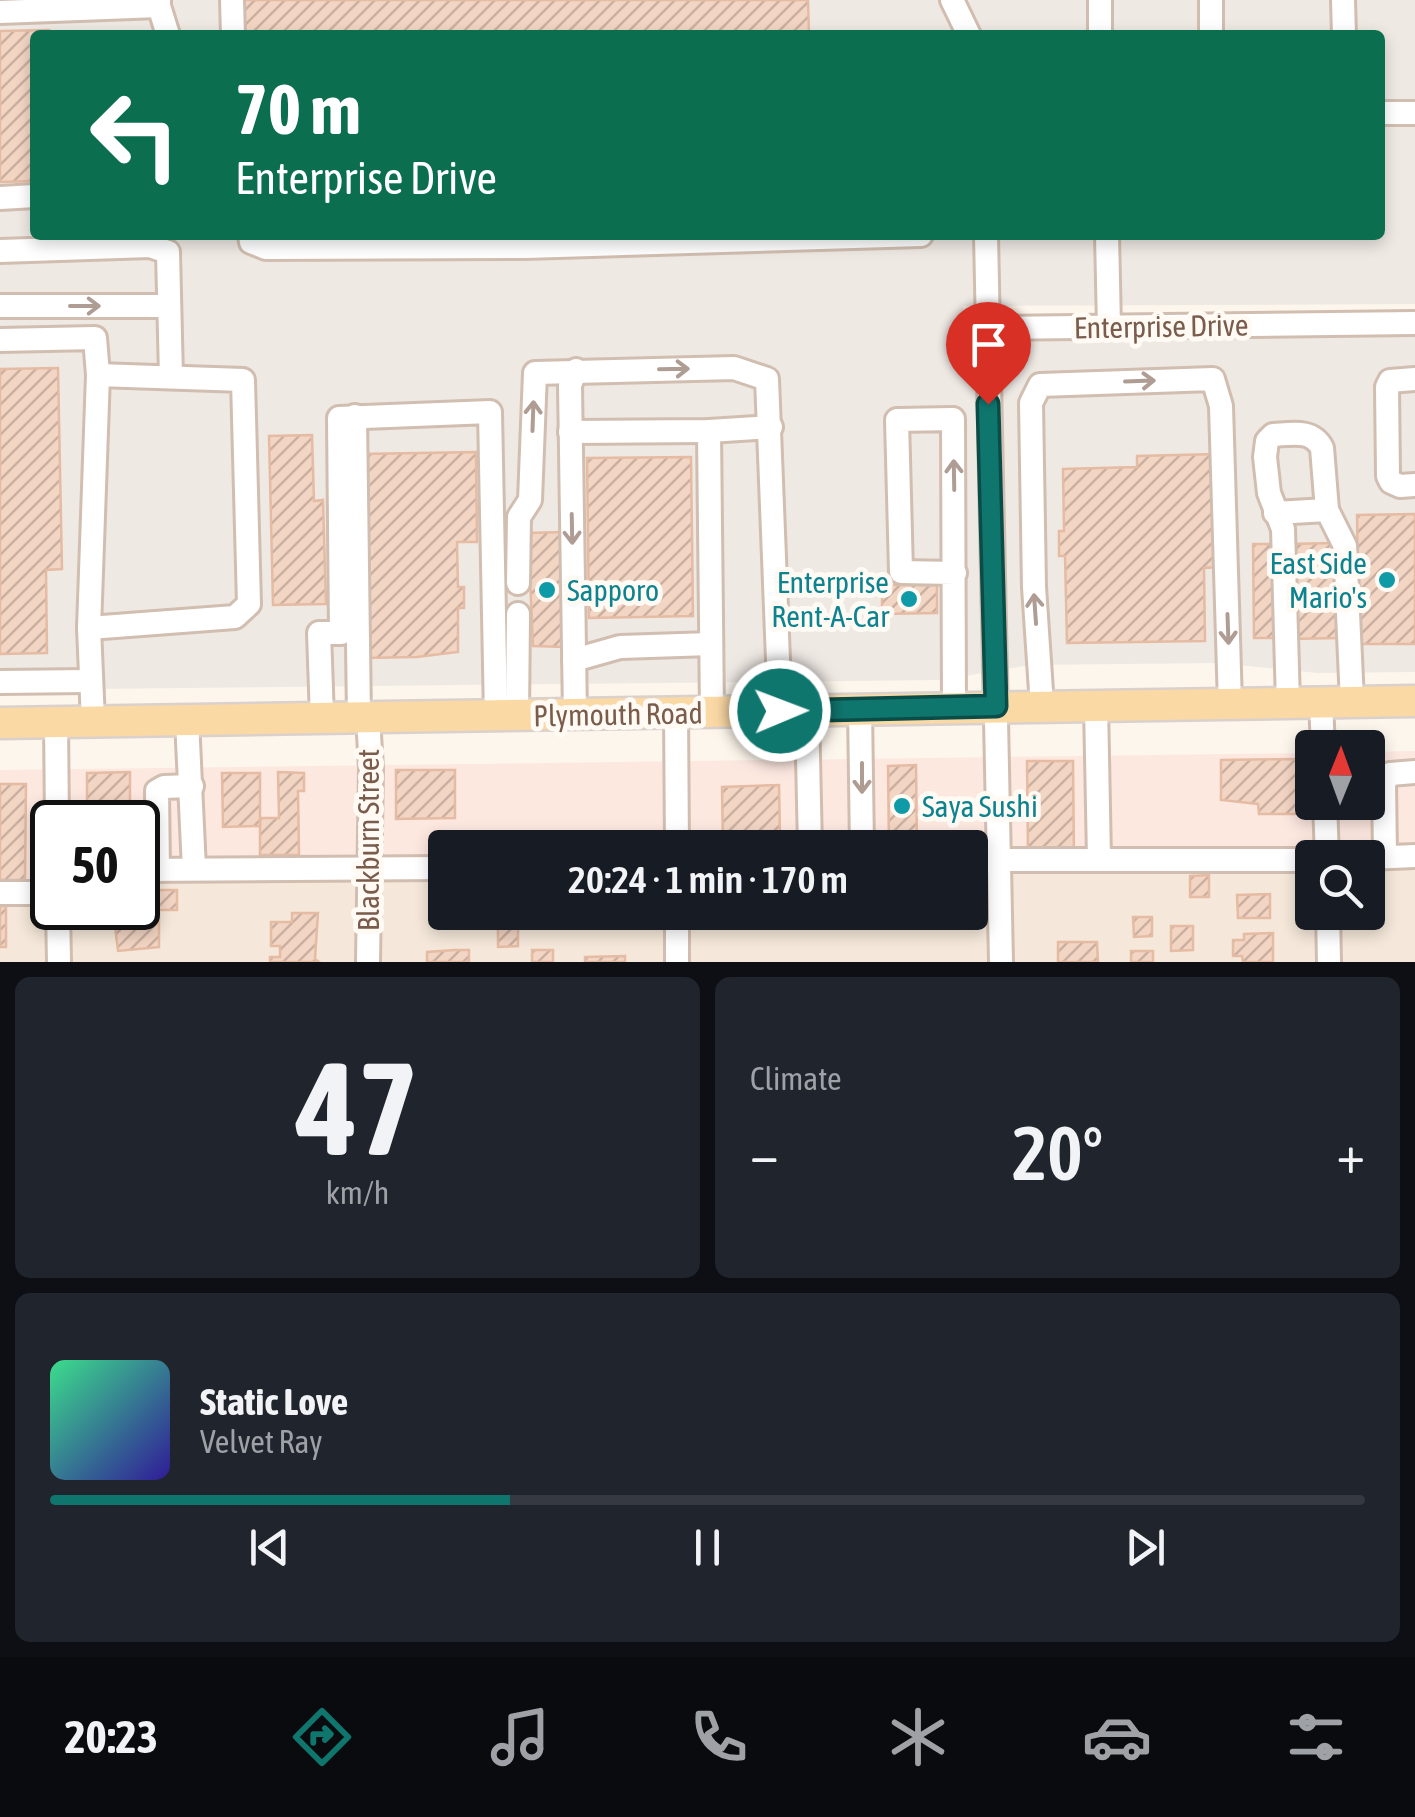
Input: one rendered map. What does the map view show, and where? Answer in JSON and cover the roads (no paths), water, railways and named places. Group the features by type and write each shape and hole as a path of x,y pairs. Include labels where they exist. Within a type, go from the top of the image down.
{"main road":[{"name":"Plymouth Road","path":"0,723 1415,702"}],"street":[{"path":"232,0 233,30"},
{"path":"952,0 967,30"},
{"path":"1100,0 1100,30"},
{"path":"1211,0 1212,30"},
{"path":"1343,0 1344,30"},
{"path":"0,12 160,3 167,30"},
{"path":"1385,114 1415,113"},
{"path":"0,198 30,196"},
{"path":"251,240 266,248 598,240"},
{"path":"986,240 1001,962"},
{"path":"1106,240 1109,326"},
{"path":"0,251 150,246 168,252 171,378"},
{"path":"0,306 169,306"},
{"name":"Enterprise Drive","path":"986,328 1415,323"},
{"path":"0,340 95,338 98,375 89,628 93,721"},
{"path":"518,583 518,517 530,500 535,373 734,368 767,379 794,711 808,830"},
{"path":"575,715 570,385 576,370"},
{"path":"89,628 235,617 249,604 243,380 98,375"},
{"path":"1042,706 1034,587 1031,403 1040,385 1213,378 1222,406 1230,704"},
{"path":"1415,379 1390,381 1387,387 1388,476 1390,482 1400,486 1415,485"},
{"path":"322,718 319,633 341,633 339,418 490,412 507,716"},
{"name":"Blackburn Street","path":"355,416 363,718 371,768 368,962"},
{"path":"954,707 955,572 953,419 897,420 901,572 955,572"},
{"path":"570,432 771,427"},
{"path":"709,431 712,713"},
{"path":"1288,703 1282,529 1275,513 1265,457 1267,440 1273,435 1307,434 1317,439 1322,448 1327,510 1346,546 1352,702"},
{"path":"1275,513 1327,510"},
{"path":"507,716 518,614"},
{"path":"574,660 620,647 711,644"},
{"path":"0,682 90,681"},
{"path":"1321,702 1322,730"},
{"path":"1096,705 1100,859"},
{"path":"860,710 862,830"},
{"path":"676,714 677,830"},
{"path":"187,720 194,870"},
{"path":"56,722 57,800"},
{"path":"1378,840 1384,783 1390,774 1415,772"},
{"path":"156,800 157,791 164,787 192,786"},
{"path":"1385,857 1415,856"},
{"path":"988,859 1295,860"},
{"path":"160,870 428,868"},
{"path":"0,893 30,893"},
{"path":"58,930 59,962"},
{"path":"677,930 677,962"},
{"path":"1328,930 1329,962"}],"place":[{"name":"East Side Mario's","path":"1387,580"},
{"name":"Sapporo","path":"547,590"},
{"name":"Enterprise Rent-A-Car","path":"909,599"},
{"name":"Saya Sushi","path":"902,806"}]}
